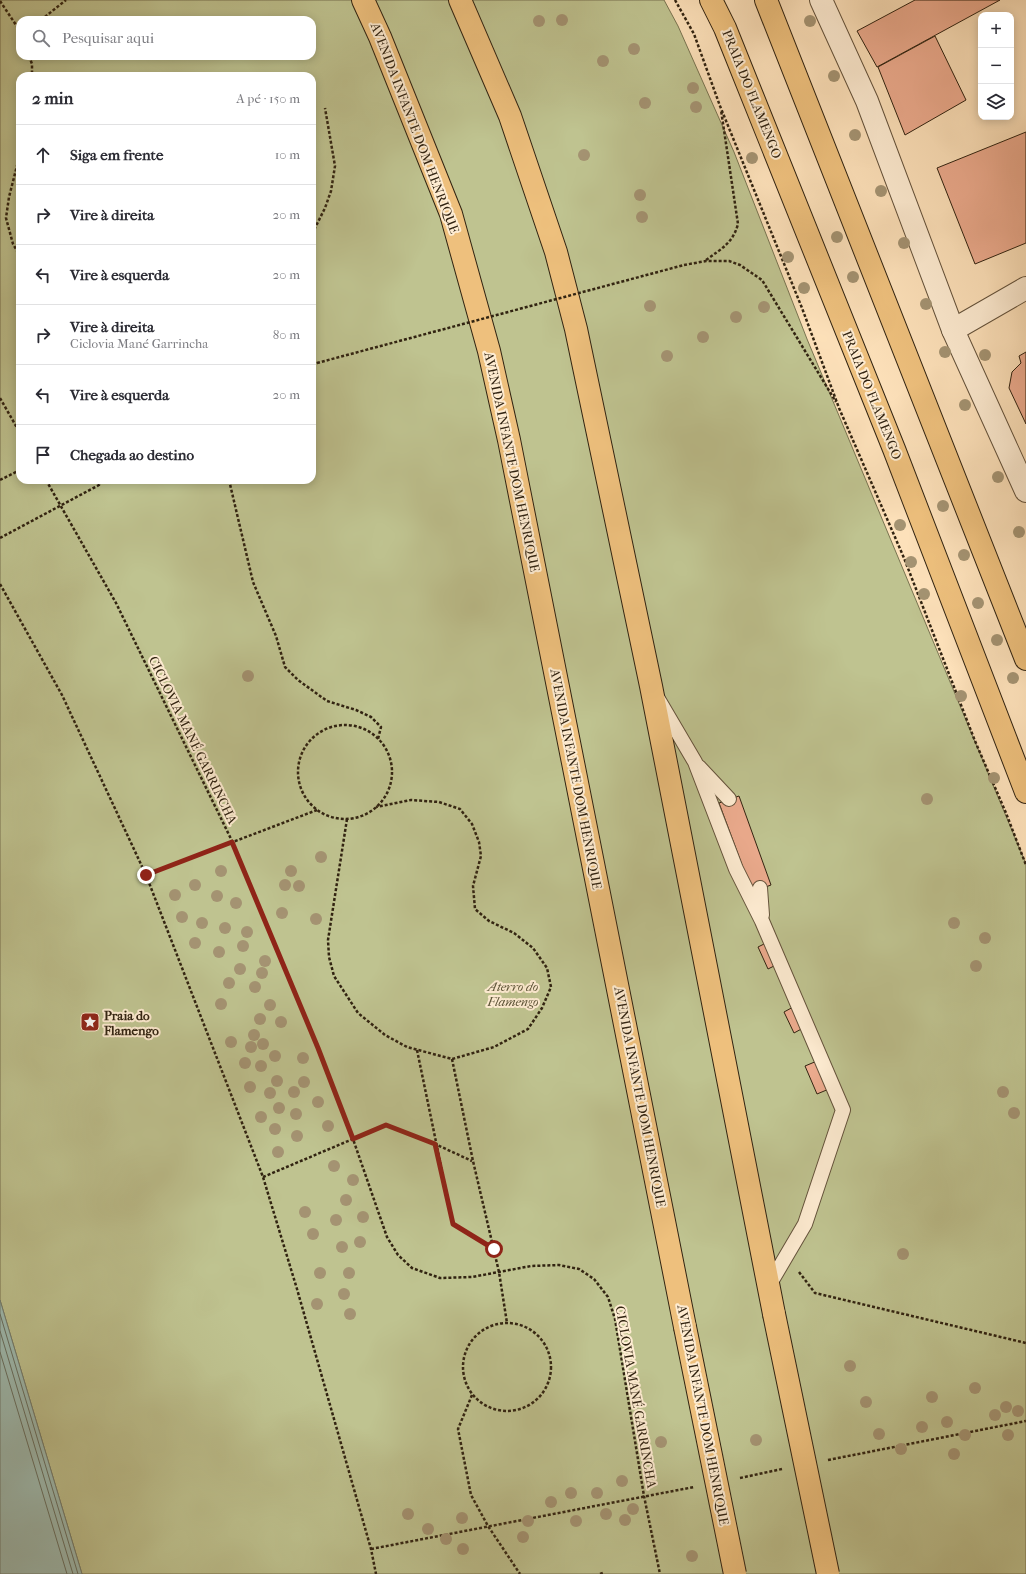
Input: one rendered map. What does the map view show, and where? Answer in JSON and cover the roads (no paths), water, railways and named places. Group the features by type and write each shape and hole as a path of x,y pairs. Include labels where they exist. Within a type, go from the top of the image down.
{"main road":[{"name":"AVENIDA INFANTE DOM HENRIQUE","path":"363,0 380,37 452,214 490,351 735,1574"},
{"path":"460,0 510,116 556,252 576,329 651,686 768,1287 828,1574"},
{"name":"PRAIA DO FLAMENGO","path":"711,0 725,28 891,442 1026,792"},
{"path":"766,0 1026,659"}],"street":[{"path":"821,0 867,101 953,330 1026,491"},
{"path":"953,330 1026,288"}],"lane":[{"path":"651,686 695,762 736,869 762,921 843,1110 805,1224 768,1287"},
{"path":"695,762 729,799"},
{"path":"760,888 762,921"}],"water":[{"path":"0,1300 82,1574 0,1574"}],"place":[{"name":"Praia do Flamengo","path":"90,1022"}],"park label":[{"name":"Aterro do Flamengo","path":"513,994"}]}
